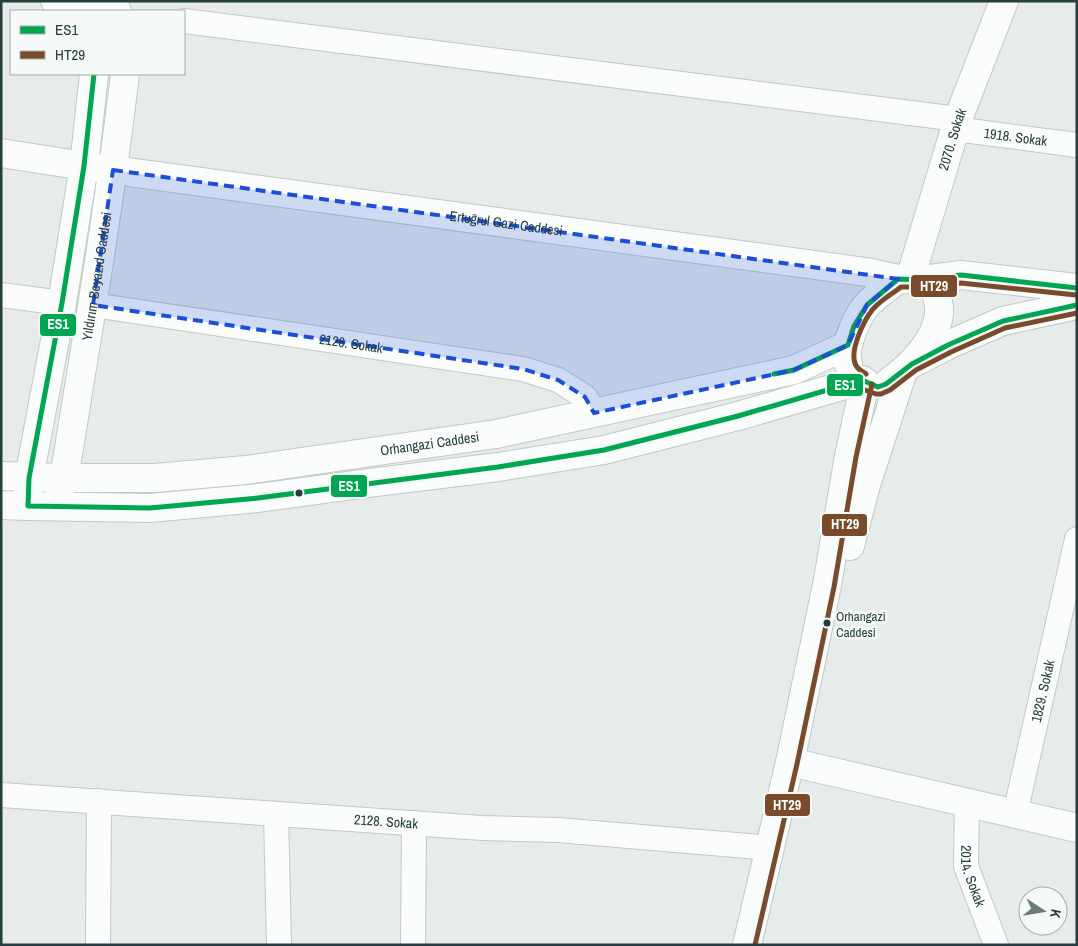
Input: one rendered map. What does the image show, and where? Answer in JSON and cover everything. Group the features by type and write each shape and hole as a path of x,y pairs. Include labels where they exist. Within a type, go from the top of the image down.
{"main road":[{"name":"2070. Sokak","path":"910,279 956,124 1004,1"},
{"path":"94,75 84,166 62,303 30,478 14,505 150,508 258,498 498,467 604,450 738,416 864,381"},
{"name":"Yıldırım Beyazıd Caddesi","path":"56,507 64,478 93,305 114,170 126,75"},
{"path":"1,153 84,166"},
{"name":"Ertuğrul Gazi Caddesi","path":"84,166 910,279"},
{"path":"1077,288 961,275 910,279 867,305 854,326 846,359 849,369 864,381 878,387 886,384 907,367 948,345 1003,321 1077,305"},
{"path":"790,762 866,486 907,367 936,329 940,311 936,290 910,279"},
{"path":"62,303 93,305"},
{"name":"Orhangazi Caddesi","path":"1,476 30,478 154,478 246,470 496,434 794,370 848,345"},
{"path":"747,945 771,848 828,585 849,456 864,381"},
{"path":"790,762 1077,828"}],"street":[{"path":"53,1 106,8"},
{"name":"1918. Sokak","path":"185,22 956,124 1077,145"},
{"path":"1,295 62,303"},
{"name":"2126. Sokak","path":"93,305 524,369 558,380 585,397 594,413"},
{"name":"1829. Sokak","path":"1015,814 1074,567 1077,539"},
{"name":"2128. Sokak","path":"1,795 482,828 558,830 771,848"},
{"path":"98,801 98,945"},
{"name":"2014. Sokak","path":"967,803 966,866 996,945"},
{"path":"276,814 279,945"},
{"path":"413,945 414,823"}],"highlighted area":[{"path":"113,170 898,279 867,305 848,345 794,370 594,413 585,397 558,380 523,369 93,305"}],"transit line":[{"name":"ES1","path":"94,75 84,166 62,303 29,478 28,506 150,508 258,498 498,467 604,450 738,416 862,380 878,387 886,384 912,364 948,345 1003,321 1077,305"},
{"name":"ES1","path":"774,374 794,370 848,345 854,326 867,305 898,279 922,280 961,275 1077,288"},
{"name":"HT29","path":"866,374 858,368 854,361 858,337 873,309 901,287 961,283 1076,295"},
{"name":"HT29","path":"862,389 881,394 890,390 916,370 1005,328 1077,313"},
{"name":"HT29","path":"755,945 797,764 834,587 856,457 872,384"}],"place":[{"name":"Orhangazi Caddesi","path":"827,623"}]}
